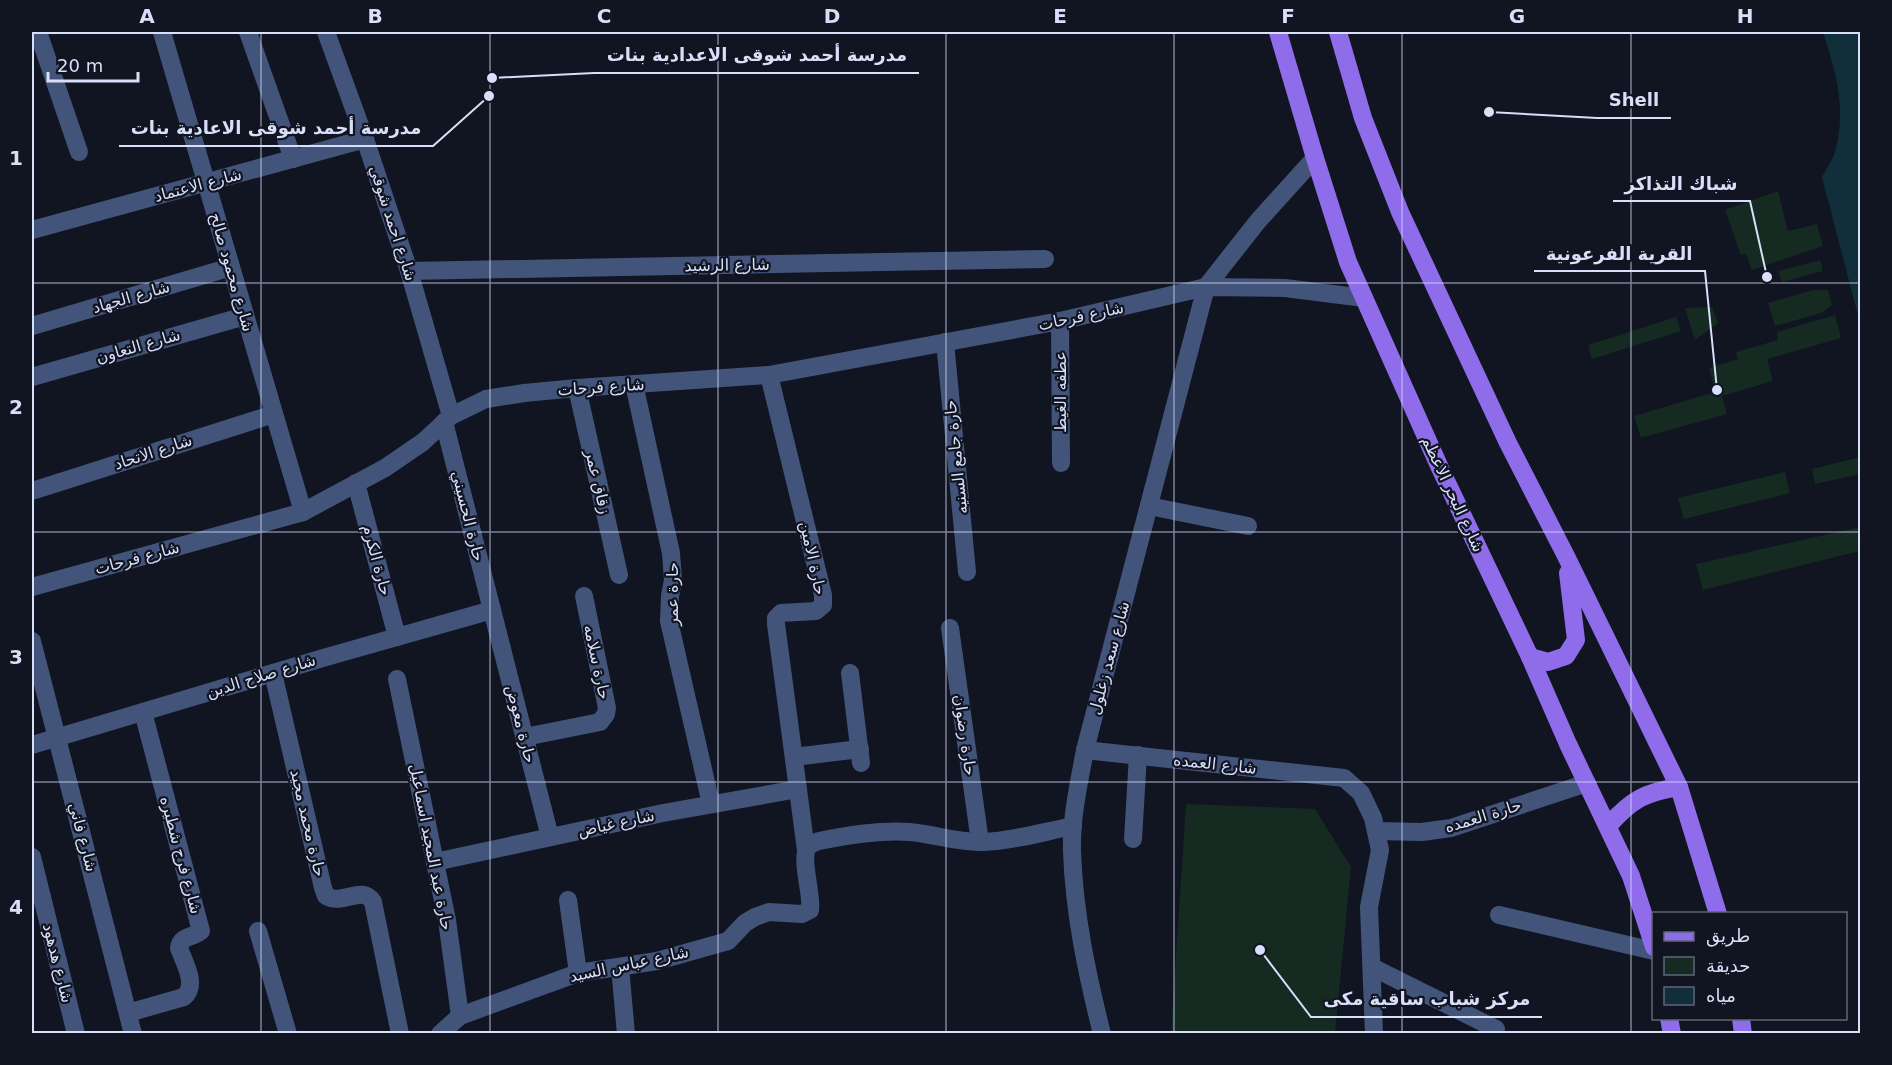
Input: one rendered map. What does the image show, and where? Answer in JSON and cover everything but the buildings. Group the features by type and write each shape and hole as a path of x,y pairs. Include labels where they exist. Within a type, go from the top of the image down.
{"main road":[{"name":"شارع البحر الاعظم","path":"1278,32 1348,262 1440,468 1631,876 1652,943"},
{"path":"1338,32 1363,118 1396,202 1508,443 1679,787 1717,912"},
{"path":"1530,657 1548,662 1566,656 1576,640 1566,556"},
{"path":"1608,826 1641,796 1662,789 1679,787"}],"street":[{"path":"38,32 79,152"},
{"name":"شارع محمود صالح","path":"162,32 303,512"},
{"path":"248,32 293,159"},
{"name":"شارع احمد شوقي","path":"326,32 409,271 448,419"},
{"name":"شارع الاعتماد","path":"32,231 365,139"},
{"path":"1206,287 1258,220 1315,158"},
{"name":"شارع الرشيد","path":"409,271 1045,259"},
{"name":"شارع الجهاد","path":"32,326 231,267"},
{"name":"شارع فرحات","path":"32,587 303,512 385,468 423,442 448,419 486,399 577,388 769,375 1060,321 1206,287 1285,288 1364,298"},
{"name":"شارع سعد زغلول","path":"1102,1034 1079,924 1072,850 1076,796 1085,750 1206,287"},
{"name":"شارع التعاون","path":"32,376 245,316"},
{"name":"عطفه الغيط","path":"1060,321 1061,463"},
{"name":"حارة جامع السنيه","path":"945,342 967,572"},
{"name":"حارة الامين","path":"769,375 823,595 823,605 816,611 781,613 776,618 806,850"},
{"name":"حارة عمر","path":"634,384 672,561 674,580 670,596 669,621 711,804"},
{"name":"زقاق عمر","path":"577,388 619,575"},
{"name":"شارع الاتحاد","path":"32,491 274,414"},
{"name":"حارة الحسيني","path":"448,419 492,610"},
{"name":"حارة الكرم","path":"356,483 397,637"},
{"path":"1149,506 1248,525"},
{"name":"حارة سلامه","path":"525,737 600,722 606,714 607,708 584,596"},
{"name":"شارع صلاح الدين","path":"32,745 492,610"},
{"name":"حارة معوض","path":"492,610 550,837"},
{"name":"حارة رضوان","path":"950,628 980,842"},
{"name":"شارع فاني","path":"32,641 133,1034"},
{"name":"حارة محمد مجيد","path":"273,673 322,888 326,896 334,900 363,894 370,896 400,1034"},
{"path":"794,757 860,756 850,673"},
{"name":"حارة عبد المجيد اسماعيل","path":"397,678 447,920 460,1016"},
{"name":"شارع فرج شطيره","path":"128,1013 184,997 189,993 191,982 179,948 182,940 201,931 143,712"},
{"name":"شارع العمده","path":"1085,750 1344,778 1361,793 1373,818 1376,831"},
{"path":"1133,838 1138,755"},
{"name":"حارة العمده","path":"1376,831 1422,831 1451,828 1587,783"},
{"name":"شارع غياض","path":"435,862 711,804 798,789"},
{"path":"806,850 810,845 819,841 879,831 912,832 980,842 1073,826"},
{"path":"1374,1034 1369,907 1380,850 1376,831"},
{"name":"شارع عباس السيد","path":"440,1034 460,1016 578,973 657,961 728,941 746,923 769,912 802,914 810,910 806,850"},
{"name":"شارع هدهود","path":"32,857 76,1034"},
{"path":"568,900 578,973"},
{"path":"1498,915 1652,951"},
{"path":"258,931 288,1034"},
{"path":"620,967 626,1034"},
{"path":"1372,967 1496,1029"}],"green space":[{"path":"1778,191 1788,231 1817,224 1823,246 1752,270 1746,254 1741,255 1725,210"},
{"path":"1820,260 1823,271 1782,282 1778,271"},
{"path":"1813,290 1828,290 1832,305 1821,313 1775,326 1768,303"},
{"path":"1712,307 1718,323 1695,340 1685,308"},
{"path":"1835,315 1841,338 1767,359 1773,381 1722,396 1727,414 1641,438 1634,416 1715,392 1709,368 1738,359 1736,352 1778,340 1777,332"},
{"path":"1676,317 1681,331 1592,359 1588,345"},
{"path":"1860,457 1860,474 1815,484 1812,469"},
{"path":"1785,472 1790,493 1684,519 1678,498"},
{"path":"1860,527 1860,551 1703,590 1696,564"},
{"path":"1186,804 1315,809 1351,867 1335,1033 1171,1033"}],"water":[{"path":"1823,32 1860,32 1860,323 1822,177 1834,155 1840,120 1836,76"}],"place":[{"name":"مدرسة أحمد شوقى الاعدادية بنات","path":"492,78"},
{"name":"مدرسة أحمد شوقى الاعادية بنات","path":"489,96"},
{"name":"Shell","path":"1489,112"},
{"name":"شباك التذاكر","path":"1767,277"},
{"name":"القرية الفرعونية","path":"1717,390"},
{"name":"مركز شباب ساقية مكى","path":"1260,950"}]}
